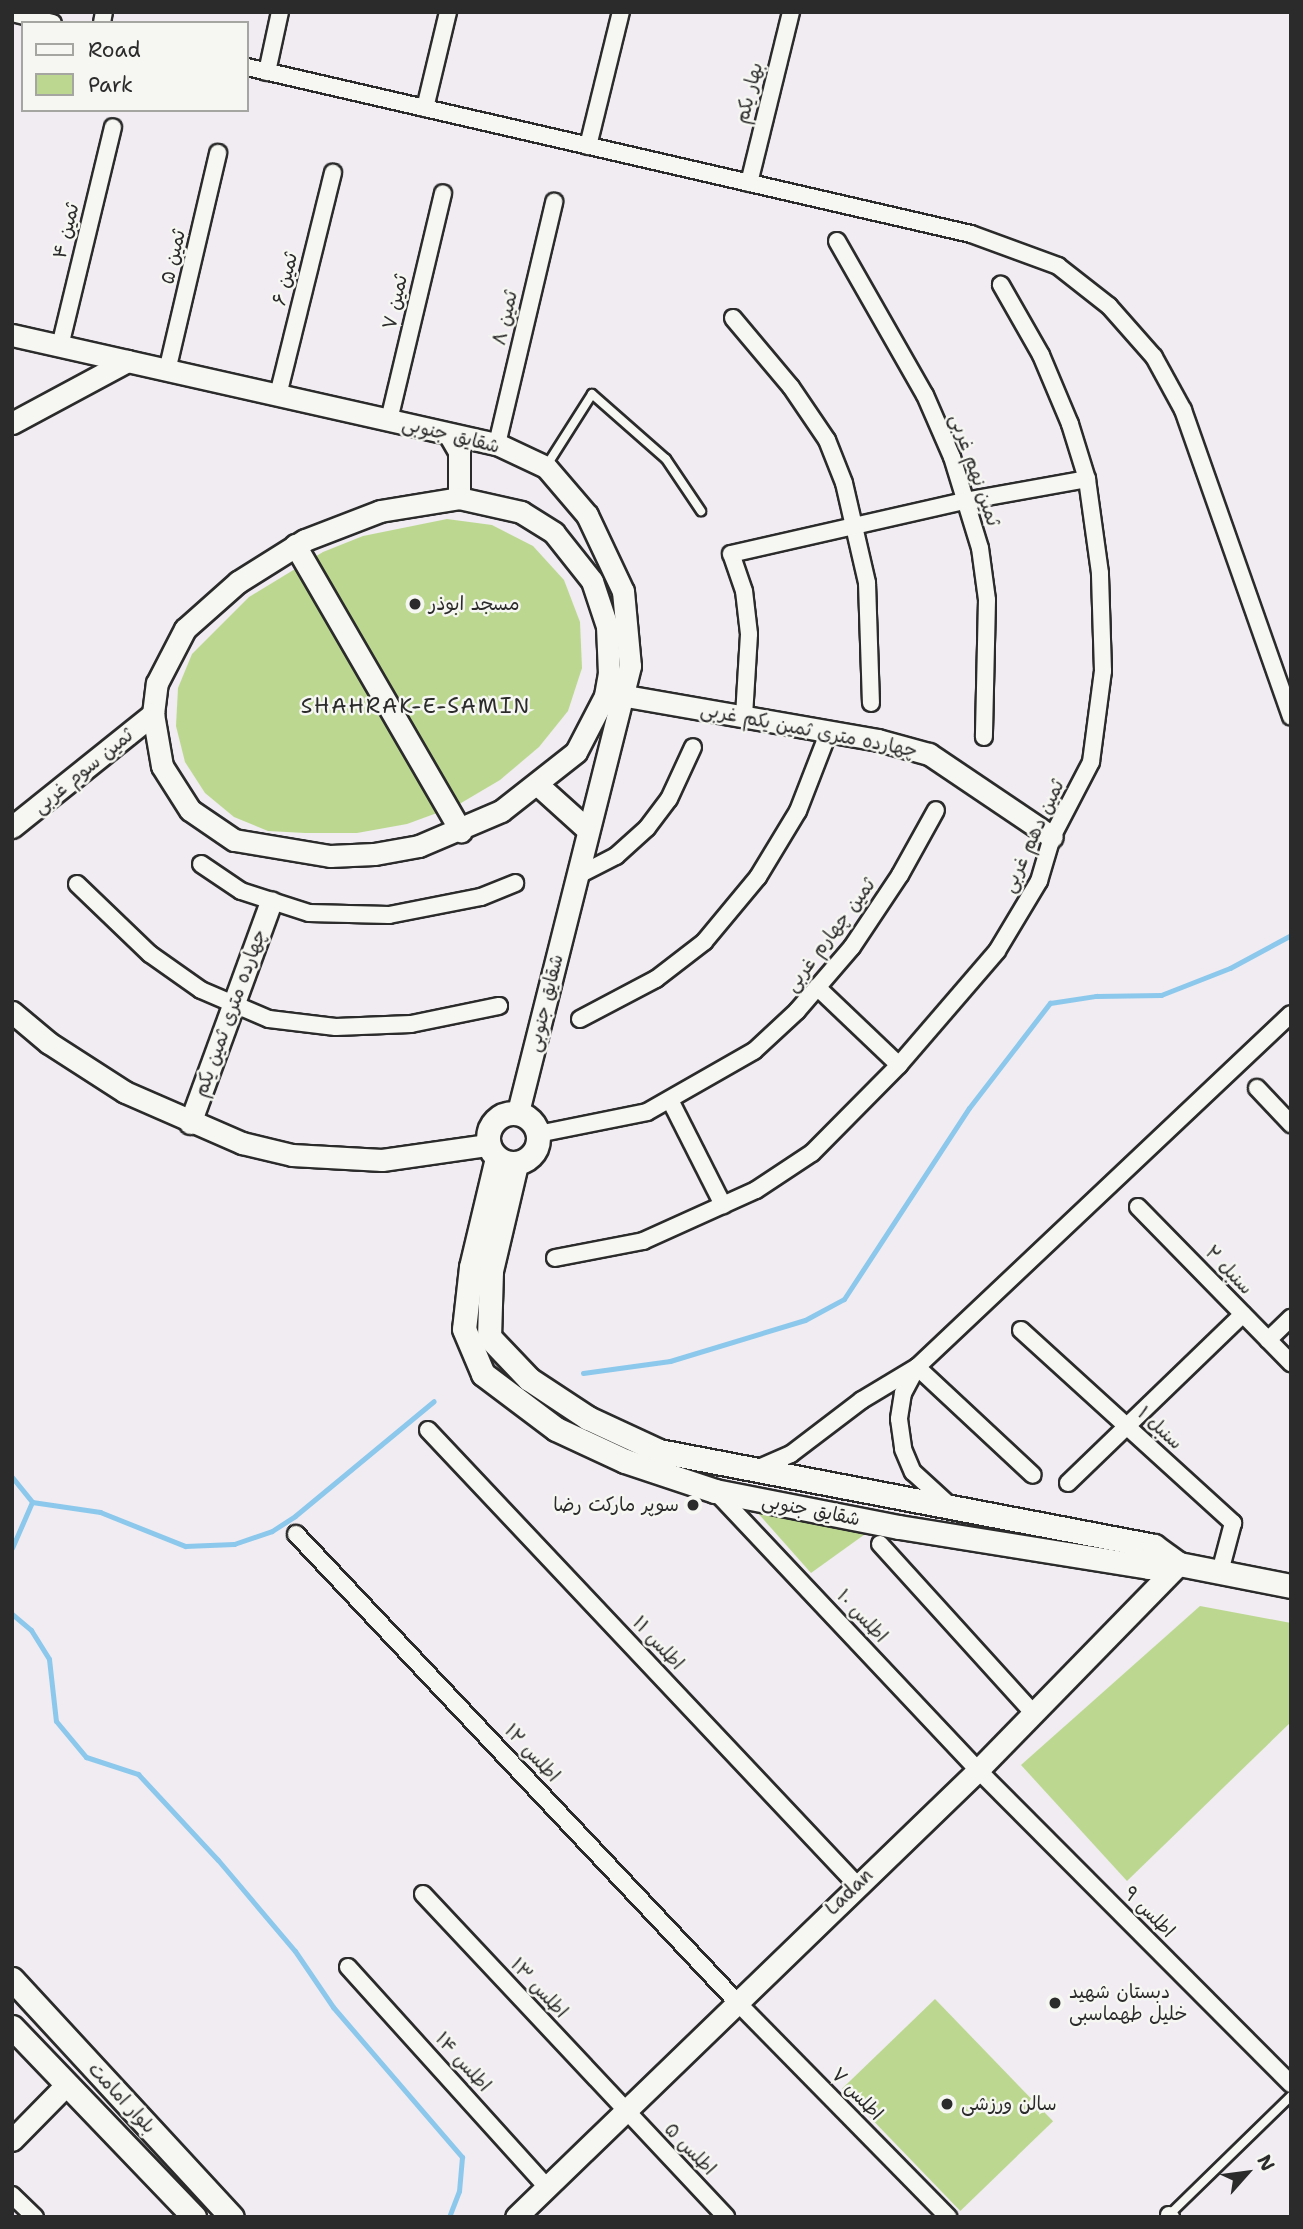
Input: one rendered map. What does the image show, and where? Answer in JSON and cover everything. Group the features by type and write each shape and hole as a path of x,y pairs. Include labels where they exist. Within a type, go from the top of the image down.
{"main road":[{"path":"518,1113 531,1121 538,1134 533,1154 500,1156 493,1122 503,1114 518,1113"},
{"name":"شقایق جنوبی","path":"500,1156 487,1301 494,1346 529,1379 632,1442 754,1471 1154,1546 1179,1564"},
{"name":"شقایق جنوبی","path":"500,1156 471,1267 464,1329 483,1374 556,1429 625,1461 715,1491 1149,1567 1179,1564 1291,1586"},
{"name":"بلوار امامت","path":"12,1979 232,2217"},
{"name":"بلوار امامت","path":"12,2027 194,2217"}],"street":[{"path":"267,72 280,12"},
{"path":"425,108 448,12"},
{"path":"588,146 621,12"},
{"name":"بهار یکم","path":"749,183 791,12"},
{"path":"12,13 46,21"},
{"path":"248,68 971,234 1058,266 1109,306 1154,357 1183,410 1291,717"},
{"name":"ثمین ۴","path":"60,346 113,127"},
{"name":"ثمین ۵","path":"167,370 218,153"},
{"name":"ثمین ۶","path":"278,395 333,173"},
{"name":"ثمین ۷","path":"389,421 443,193"},
{"name":"ثمین ۸","path":"497,444 554,202"},
{"name":"ثمین نهم غربی","path":"837,241 925,395 965,500 980,548 987,600 984,737"},
{"name":"ثمین دهم غربی","path":"555,1258 643,1241 756,1190 812,1153 899,1065 997,951 1040,881 1052,837 1091,762 1103,671 1100,573 1087,479 1070,424 1041,355 1001,285"},
{"path":"733,318 765,351 827,440 856,524 867,583 871,703"},
{"name":"شقایق جنوبی","path":"12,335 497,444 545,467 587,515 623,591 630,629 626,696 588,830 518,1113"},
{"path":"12,423 127,361"},
{"path":"449,434 459,451 459,498"},
{"path":"744,716 749,634 744,591 731,554 965,500 1087,479"},
{"path":"459,498 521,512 554,533 579,561 601,603 610,649 605,696 576,752 538,785 461,831 419,846 330,856 234,840 190,810 162,766 153,714 157,684 185,629 238,582 295,545 380,511 459,498"},
{"path":"295,545 461,831"},
{"name":"چهارده متری ثمین یکم غربی","path":"626,696 829,731 929,754 1052,837"},
{"name":"ثمین سوم غربی","path":"12,827 153,714"},
{"path":"580,1019 656,979 704,942 758,877 798,811 829,731"},
{"path":"577,876 616,856 648,828 669,799 693,747"},
{"path":"538,785 588,830"},
{"name":"ثمین چهارم غربی","path":"538,1134 647,1112 754,1051 817,987 900,875 936,810"},
{"path":"201,864 241,891 309,913 389,915 471,899 515,883"},
{"path":"77,884 150,954 201,990 269,1019 337,1027 411,1024 499,1006"},
{"name":"چهارده متری ثمین یکم","path":"190,1123 271,902"},
{"path":"817,987 899,1065"},
{"path":"12,1012 48,1043 125,1092 190,1123 242,1143 336,1159 500,1156"},
{"path":"754,1471 791,1454 862,1400 917,1367 1291,1014"},
{"path":"1257,1088 1291,1124"},
{"path":"670,1100 723,1205"},
{"name":"سنبل ۲","path":"1138,1207 1291,1363"},
{"path":"1068,1483 1242,1314"},
{"path":"1268,1340 1291,1318"},
{"name":"سنبل ۱","path":"1021,1330 1233,1523 1220,1572"},
{"path":"917,1367 1033,1475"},
{"path":"917,1367 903,1393 899,1419 902,1449 913,1472 950,1506"},
{"name":"اطلس ۱۱","path":"428,1430 856,1885"},
{"name":"اطلس ۱۰","path":"715,1491 978,1770"},
{"name":"اطلس ۱۲","path":"296,1534 736,2001"},
{"path":"880,1544 1034,1714"},
{"name":"Ladan","path":"516,2217 736,2001 978,1770 1179,1564"},
{"name":"اطلس ۹","path":"978,1770 1291,2084"},
{"name":"اطلس ۱۳","path":"423,1894 624,2110"},
{"name":"اطلس ۱۴","path":"348,1967 546,2186"},
{"name":"اطلس ۷","path":"736,2001 948,2217"},
{"path":"12,2140 67,2084"},
{"name":"اطلس ۵","path":"624,2110 726,2217"},
{"path":"12,2195 35,2217"}],"lane":[{"path":"545,467 592,394 666,458 701,511"},
{"path":"1170,2216 1291,2096"}],"green space":[{"path":"447,519 492,525 533,546 564,580 580,622 582,668 568,711 539,747 500,780 456,806 407,824 357,833 305,833 268,831 234,817 205,793 185,762 176,726 178,688 192,654 249,597 323,552 363,536"},
{"path":"756,1511 868,1532 811,1573"},
{"path":"1200,1606 1291,1623 1291,1722 1127,1881 1021,1765"},
{"name":"سالن ورزشی","path":"935,1999 1053,2121 960,2211 842,2089"}],"waterway":[{"path":"583,1373 670,1361 805,1320 844,1299 969,1108 1050,1003 1096,996 1161,995 1230,968 1291,935"},
{"path":"32,1502 100,1512 185,1546 234,1544 272,1531 295,1516 434,1401"},
{"path":"12,1477 32,1502 12,1548"},
{"path":"12,1614 31,1630 49,1659 56,1721 86,1757 138,1774 218,1860 295,1951 333,2007 462,2157 459,2191 449,2217"}],"place":[{"name":"مسجد ابوذر","path":"415,604"},
{"name":"سوپر مارکت رضا","path":"693,1505"},
{"name":"دبستان شهید خلیل طهماسبی","path":"1055,2003"},
{"name":"سالن ورزشی","path":"947,2104"}],"district":[{"name":"SHAHRAK-E-SAMIN","path":"416,706"}]}
